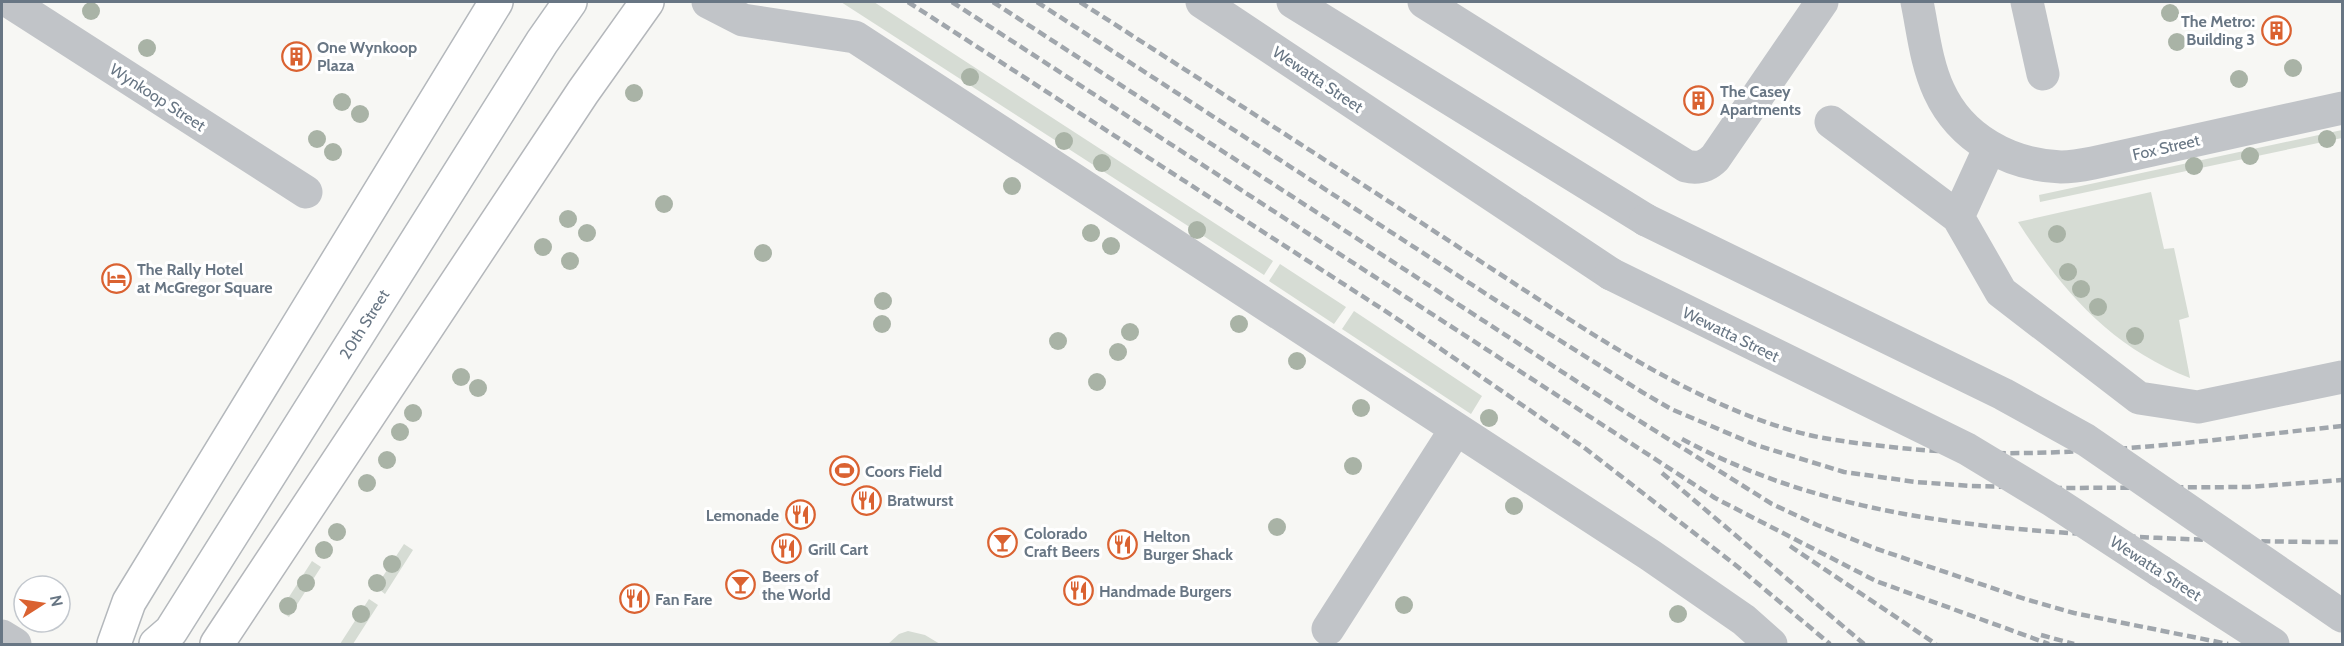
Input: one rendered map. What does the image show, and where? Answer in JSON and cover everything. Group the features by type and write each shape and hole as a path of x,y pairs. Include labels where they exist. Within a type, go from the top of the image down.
{"main road":[{"path":"114,645 129,602 496,2"},
{"name":"20th Street","path":"156,645 171,632 536,51 570,2"},
{"path":"217,645 583,92 647,2"}],"street":[{"name":"Wynkoop Street","path":"10,2 306,192"},
{"path":"708,2 743,20 855,38 1650,555 1744,620 1771,645"},
{"name":"Wewatta Street","path":"1202,2 1611,274 1967,450 2053,501 2273,645"},
{"path":"1293,2 1646,220 2003,394 2086,440 2343,616"},
{"path":"1430,3 1686,166 1694,168 1710,164 1715,158 1822,2"},
{"name":"Fox Street","path":"1917,2 1931,67 1939,91 1952,113 1968,131 1990,147 2011,158 2034,165 2064,167 2093,163 2343,108"},
{"path":"2027,2 2043,74"},
{"path":"1831,122 1958,217 2001,292 2139,398 2198,407 2343,377"},
{"path":"1958,217 1990,147"},
{"path":"1328,629 1456,429"},
{"path":"2,636 15,645"}],"shaded area":[{"path":"841,2 874,2 1273,261 1264,275"},
{"path":"2342,130 2342,138 2040,202 2039,195"},
{"path":"2151,192 2164,249 2174,248 2189,317 2179,320 2190,378 2136,350 2091,315 2053,272 2018,222"},
{"path":"1280,264 1346,307 1334,324 1269,281"},
{"path":"1354,311 1482,396 1471,414 1342,329"},
{"path":"404,544 413,550 385,594 376,587"},
{"path":"312,561 321,567 289,617 280,611"},
{"path":"369,599 378,605 353,644 340,644"},
{"path":"908,631 925,635 940,644 888,644 899,634"}],"railway":[{"path":"908,2 1393,316 1586,449 1738,567 1830,644"},
{"path":"952,2 1715,498 1876,581 2049,644"},
{"path":"993,2 1587,388 1772,504 1877,549 2025,599 2074,613 2228,644"},
{"path":"1037,2 1497,301 1642,392 1671,409 1756,445 1844,472 1916,482 1971,486 2248,487 2342,480"},
{"path":"1080,2 1588,331 1675,382 1764,422 1809,435 1850,442 1948,452 2005,453 2117,449 2342,426"},
{"path":"1682,439 1734,464 1787,484 1840,500 1950,521 2063,533 2342,542"},
{"path":"1662,473 1864,644"},
{"path":"1790,546 1936,644"},
{"path":"2041,635 2074,644"}],"place":[{"name":"The Metro: Building 3","path":"2276,30"},
{"name":"One Wynkoop Plaza","path":"296,56"},
{"name":"The Casey Apartments","path":"1699,100"},
{"name":"The Rally Hotel at McGregor Square","path":"116,278"},
{"name":"Coors Field","path":"844,471"},
{"name":"Bratwurst","path":"866,500"},
{"name":"Lemonade","path":"800,515"},
{"name":"Colorado Craft Beers","path":"1003,542"},
{"name":"Helton Burger Shack","path":"1122,545"},
{"name":"Grill Cart","path":"787,549"},
{"name":"Beers of the World","path":"741,585"},
{"name":"Handmade Burgers","path":"1078,591"},
{"name":"Fan Fare","path":"634,599"}]}
